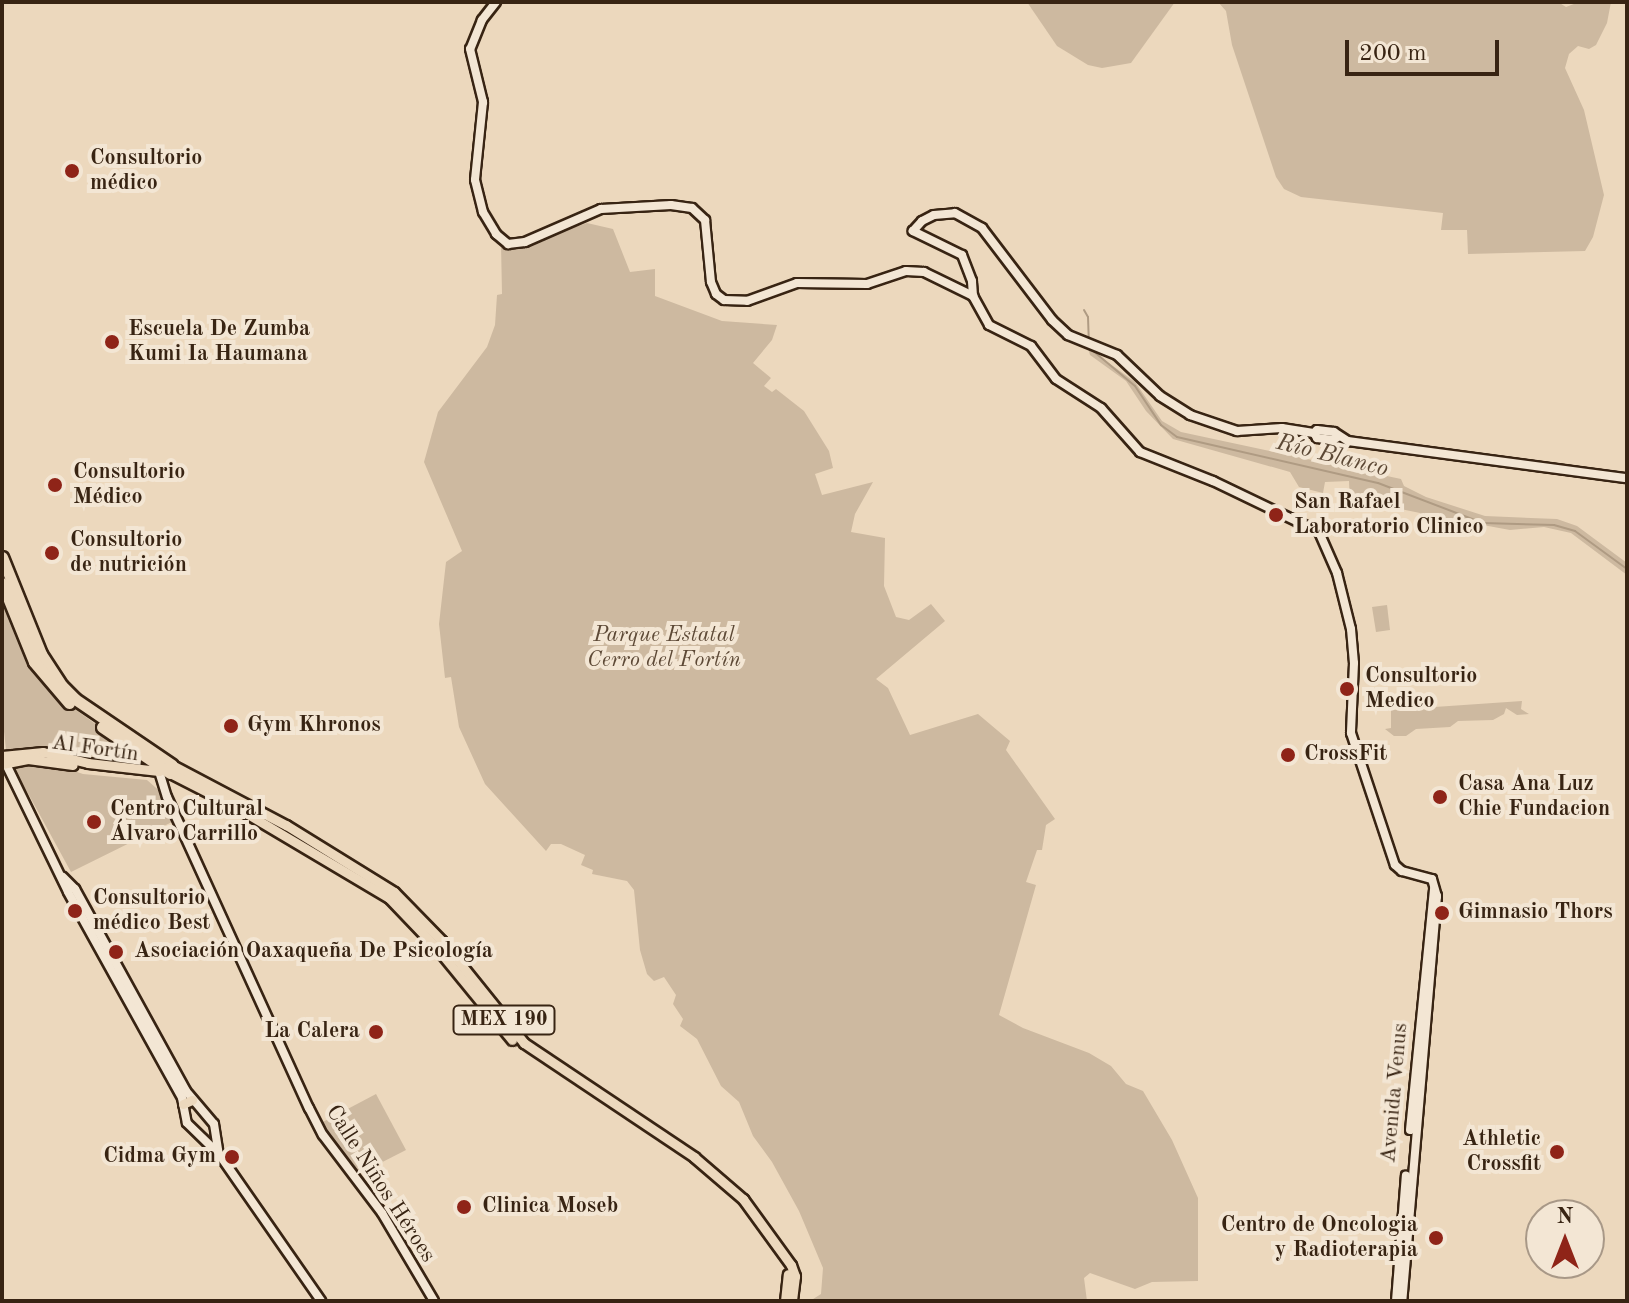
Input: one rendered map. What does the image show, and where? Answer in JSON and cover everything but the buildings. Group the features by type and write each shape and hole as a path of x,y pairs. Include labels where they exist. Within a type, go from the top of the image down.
{"highway":[{"name":"MEX 190","path":"2,557 51,672 75,699 164,768"},
{"name":"MEX 190","path":"2,583 27,648 43,676 69,703 164,768"}],"main road":[{"path":"496,2 482,20 470,49 483,102 475,180 488,222 508,244 525,242 611,207 671,205 692,208 705,220 714,290 724,300 747,301 797,283 867,284 914,270 954,284 973,296"},
{"path":"1434,886 1399,870 1395,865 1351,733 1354,663 1349,620 1337,573 1319,532 1213,481 1140,452 1101,408 1056,379 1023,340 989,325 973,296 972,281 962,255 913,231 934,215 955,213 982,228 1052,320 1082,342 1117,355 1160,396 1190,415 1237,431 1282,428 1314,433 1319,430 1334,432 1338,437 1627,478"},
{"path":"3,759 68,892 187,1102 214,1124 219,1154"},
{"name":"Al Fortín","path":"3,759 164,768"},
{"name":"Calle Niños Héroes","path":"164,768 258,998 323,1135 382,1213 434,1301"},
{"name":"MEX 190","path":"164,768 389,898 436,947 520,1047 695,1165 739,1203 782,1258 789,1282 785,1301"},
{"name":"MEX 190","path":"164,768 286,825 394,892 442,941 524,1043 694,1157 743,1199 791,1265 795,1291 792,1301"},
{"name":"Avenida Venus","path":"1396,1301 1430,896 1434,886"},
{"name":"Avenida Venus","path":"1402,1301 1434,934 1434,886"},
{"path":"187,1102 187,1123 219,1154 321,1301"}],"green space":[{"path":"1027,2 1175,2 1131,63 1102,68 1088,65 1057,46"},
{"path":"1218,2 1558,2 1566,7 1579,2 1611,2 1607,23 1596,45 1589,49 1578,46 1569,54 1565,68 1584,110 1604,195 1593,237 1585,251 1468,254 1467,230 1441,230 1443,213 1301,197 1284,189 1276,177 1232,45 1226,11"},
{"name":"Parque Estatal Cerro del Fortín","path":"587,223 613,229 630,272 655,269 655,296 722,321 777,325 772,340 753,363 771,378 764,386 772,392 776,389 804,411 829,451 833,468 815,474 822,495 873,482 855,514 851,532 885,538 884,586 896,617 909,620 931,604 945,621 876,679 888,688 910,735 978,714 1010,741 1006,750 1055,819 1046,825 1042,850 1037,850 1026,882 1036,885 999,1015 1023,1028 1089,1053 1111,1066 1126,1084 1143,1091 1172,1140 1198,1198 1198,1281 1152,1282 1135,1289 1090,1273 1084,1278 1087,1301 810,1301 821,1294 823,1268 799,1211 772,1162 753,1136 739,1102 721,1086 697,1039 680,1026 683,1019 673,1004 676,995 664,977 654,981 647,974 640,950 634,890 627,881 592,874 593,870 581,865 585,855 561,844 551,844 546,851 485,784 459,727 451,677 445,678 439,624 446,562 462,551 424,462 438,412 487,347 495,325 497,295 502,294 501,244 517,247"},
{"path":"1087,345 1093,346 1095,353 1135,382 1162,421 1181,432 1401,479 1404,486 1426,497 1485,516 1557,519 1577,526 1627,563 1627,575 1571,533 1544,527 1510,530 1461,521 1440,537 1424,537 1420,513 1386,506 1350,505 1349,481 1325,482 1323,493 1299,487 1290,472 1173,439 1146,411 1126,381 1090,355"},
{"path":"2,591 69,705 154,766 88,761 36,748 6,750 2,713"},
{"path":"1387,605 1390,630 1376,632 1372,607"},
{"path":"1522,701 1521,709 1529,714 1517,715 1506,708 1504,714 1493,720 1458,721 1450,727 1416,729 1406,736 1394,736 1385,729 1391,728 1391,710"},
{"path":"51,763 83,774 147,780 163,794 174,821 71,872 12,764"},
{"path":"376,1094 406,1150 357,1175 321,1123"}],"waterway":[{"name":"Río Blanco","path":"1084,310 1088,317 1089,340"},
{"name":"Río Blanco","path":"1092,350 1135,386 1161,425 1177,437 1378,483 1483,523 1554,525 1575,531 1627,569"}],"place":[{"name":"Consultorio médico","path":"72,171"},
{"name":"Escuela De Zumba Kumi Ia Haumana","path":"112,342"},
{"name":"Consultorio Médico","path":"55,485"},
{"name":"San Rafael Laboratorio Clinico","path":"1276,515"},
{"name":"Consultorio de nutrición","path":"52,553"},
{"name":"Consultorio Medico","path":"1347,689"},
{"name":"Gym Khronos","path":"231,726"},
{"name":"CrossFit","path":"1288,755"},
{"name":"Casa Ana Luz Chie Fundacion","path":"1440,797"},
{"name":"Centro Cultural Álvaro Carrillo","path":"94,822"},
{"name":"Consultorio médico Best","path":"75,911"},
{"name":"Gimnasio Thors","path":"1442,913"},
{"name":"Asociación Oaxaqueña De Psicología","path":"116,952"},
{"name":"La Calera","path":"376,1032"},
{"name":"Athletic Crossfit","path":"1557,1152"},
{"name":"Cidma Gym","path":"232,1157"},
{"name":"Clinica Moseb","path":"464,1207"},
{"name":"Centro de Oncologia y Radioterapia","path":"1436,1238"}]}
